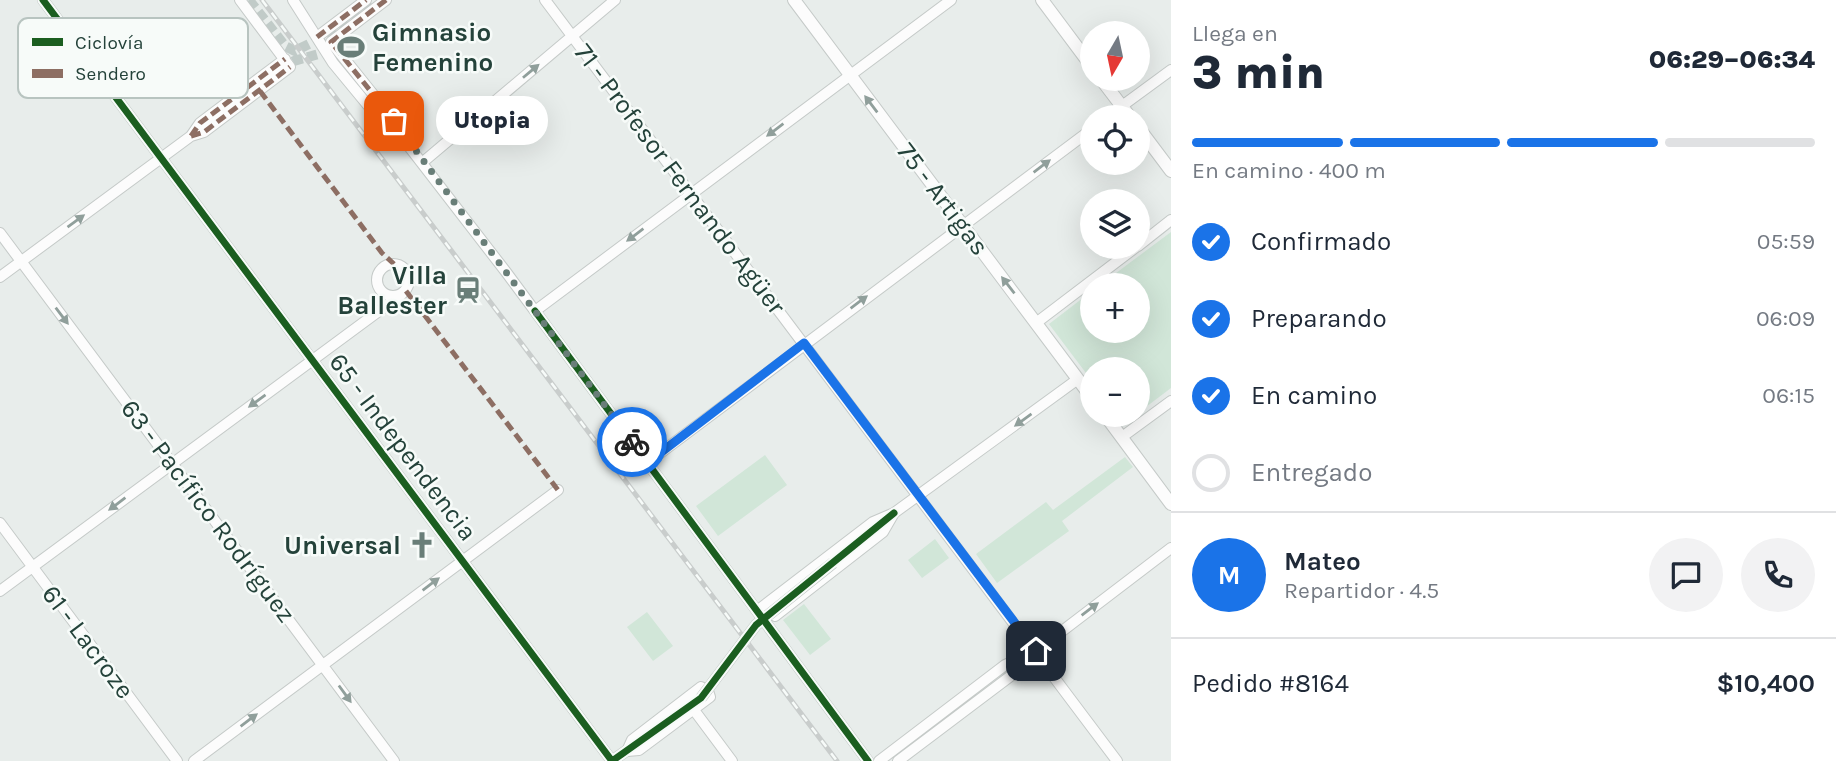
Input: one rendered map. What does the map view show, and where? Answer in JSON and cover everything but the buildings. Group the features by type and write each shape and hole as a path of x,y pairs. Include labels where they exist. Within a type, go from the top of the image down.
{"street":[{"name":"65 - Independencia","path":"43,0 56,18"},
{"path":"240,0 288,63 248,96"},
{"path":"293,0 333,63 401,145 420,158"},
{"path":"317,37 366,0"},
{"path":"386,0 331,42 410,141 420,158"},
{"name":"71 - Profesor Fernando Agüer","path":"545,0 1117,761"},
{"path":"420,158 615,0"},
{"name":"75 - Artigas","path":"794,0 1080,382"},
{"path":"535,311 951,0"},
{"path":"1042,0 1080,51"},
{"path":"1134,105 1171,70"},
{"path":"1110,91 1121,105"},
{"name":"65 - Independencia","path":"116,98 612,761"},
{"path":"0,277 191,136 204,132 245,98"},
{"path":"397,131 535,311 868,761"},
{"path":"647,463 1080,137"},
{"path":"1150,143 1171,171"},
{"path":"1150,236 1171,220"},
{"name":"63 - Pacífico Rodríguez","path":"0,233 394,761"},
{"path":"1036,323 1120,259"},
{"path":"0,592 312,360 387,298 402,294 408,286 409,276 404,268 394,264 384,266 377,275 377,285 387,298"},
{"path":"612,761 701,698 755,625 894,513 1078,379"},
{"path":"1122,437 1171,401"},
{"path":"1114,427 1171,504"},
{"path":"194,761 558,490"},
{"path":"757,611 873,522 894,513"},
{"path":"766,623 883,532 894,513"},
{"name":"61 - Lacroze","path":"0,523 177,761"},
{"path":"891,761 1171,548"},
{"path":"879,761 1005,665 1024,659"},
{"path":"898,761 1012,675 1024,659"},
{"path":"701,687 708,691 710,697 639,750 631,748 632,740 701,687"},
{"path":"694,709 732,761"}],"green space":[{"path":"1171,232 1171,388 1150,404 1150,357 1080,357 1080,365 1049,324 1080,300 1080,343 1150,343 1150,273 1116,273 1135,259 1150,259 1150,248"},
{"path":"765,455 787,485 718,536 696,506"},
{"path":"1125,457 1133,467 1062,521 1069,531 997,583 976,554 1046,502 1053,510"},
{"path":"935,539 949,558 922,578 908,560"},
{"path":"804,604 831,639 810,655 783,620"},
{"path":"647,612 673,646 653,661 627,627"}],"tunnel":[{"path":"249,0 285,46 295,51 331,33 375,0"},
{"path":"280,69 294,61 329,51 364,91"}],"railway":[{"path":"262,0 837,761"}],"marked path":[{"path":"317,37 366,0"},
{"path":"386,0 331,42 410,140 416,154"},
{"path":"248,87 285,59"},
{"path":"191,136 204,132 290,67"},
{"path":"260,91 382,253 394,264"},
{"path":"191,136 200,123 233,98"},
{"path":"406,291 558,490"}],"cycle path":[{"path":"43,0 56,18"},
{"path":"116,98 612,761 701,698 756,625 894,513"},
{"path":"535,311 868,761"}],"way so far":[{"path":"394,121 632,442"}],"place":[{"name":"Gimnasio Femenino","path":"351,47"},
{"name":"Utopia","path":"394,121"},
{"name":"Villa Ballester","path":"468,290"},
{"name":"Universal","path":"422,545"}],"route":[{"path":"632,442 647,463 804,343 1036,651"}]}
